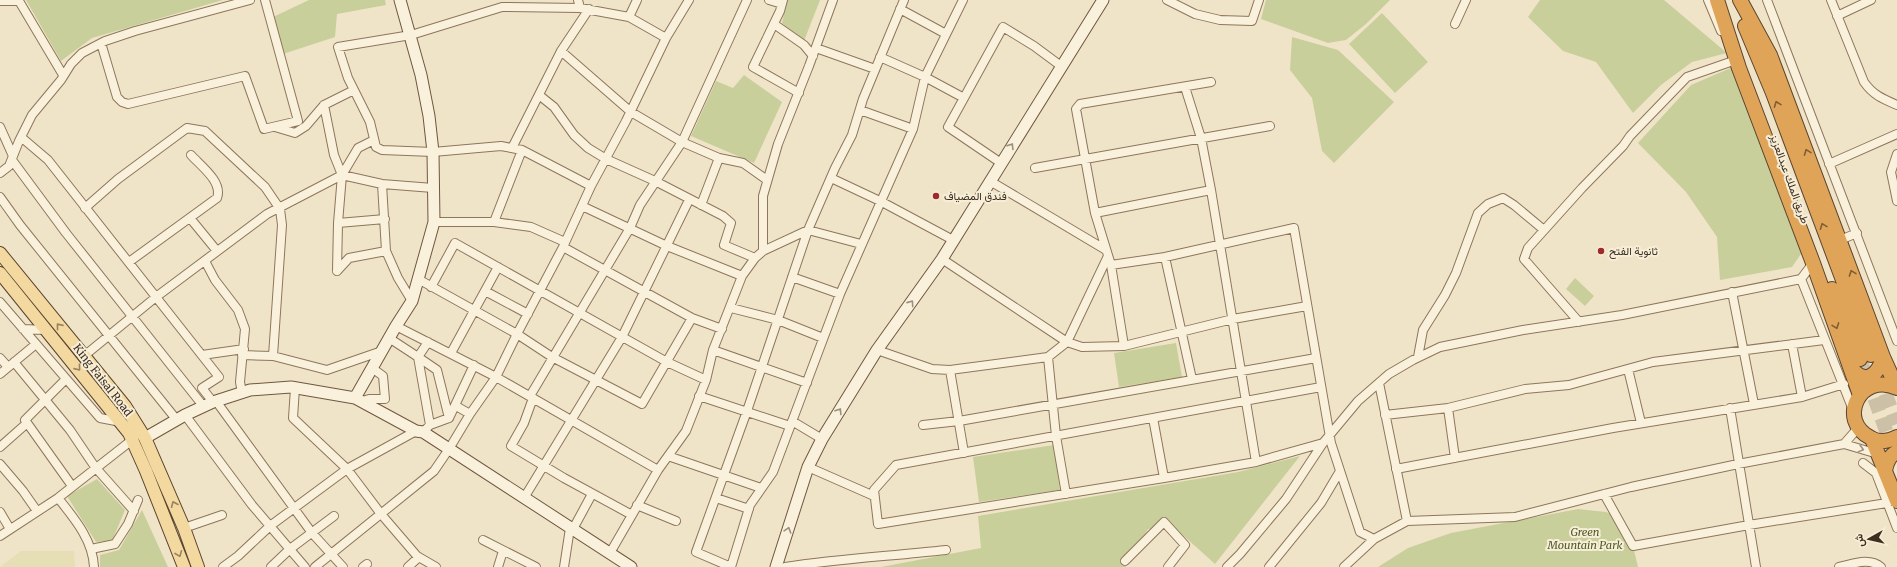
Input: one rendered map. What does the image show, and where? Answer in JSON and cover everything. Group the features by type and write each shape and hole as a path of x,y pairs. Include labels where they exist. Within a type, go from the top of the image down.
{"highway":[{"path":"1719,0 1735,55 1813,263 1866,359 1897,388"},
{"name":"طريق الملك عبدالعزيز","path":"1719,0 1758,91 1820,259 1866,359"},
{"name":"طريق الملك عبدالعزيز","path":"1735,0 1773,93 1866,359"},
{"path":"1740,0 1770,55 1840,240 1866,359 1860,395"},
{"path":"1897,388 1884,384 1877,384 1865,390 1856,402 1854,411 1858,428 1864,435 1872,439 1888,440 1897,437"},
{"path":"1872,439 1885,470 1893,501"},
{"path":"1885,470 1887,461 1897,452"}],"main road":[{"name":"King Faisal Road","path":"0,253 125,406 145,438 184,528 198,567"},
{"name":"King Faisal Road","path":"0,273 121,422 132,440 184,567"}],"street":[{"path":"0,173 9,166 32,115 53,92 71,64 82,53 101,43 135,31 250,0"},
{"path":"101,43 117,97 122,102 128,104 245,76 264,129 298,121 265,0"},
{"path":"359,400 372,368 412,301 434,222 433,152 428,109 411,35 400,0"},
{"path":"629,16 637,0"},
{"path":"314,567 434,470 449,449 470,414 496,377 516,334 564,244 591,186 631,112 666,38 689,0"},
{"path":"632,515 592,494 511,446 524,423 531,397 552,357 630,228 640,204 682,142 747,0"},
{"path":"769,0 783,2 774,24 752,67 799,93"},
{"path":"763,251 763,196 767,180 778,144 799,93 833,0"},
{"path":"904,0 875,69 852,135 808,230 747,411 696,552 731,567 749,509 773,472 840,294 913,129 925,77 963,0"},
{"path":"776,567 808,467 822,439 877,350 942,259 1102,0"},
{"path":"1167,0 1195,14 1220,20 1252,21 1259,0"},
{"path":"1455,24 1466,0"},
{"path":"1579,322 1524,259 1528,248 1623,146 1630,136 1687,77 1735,55 1720,29 1708,0"},
{"path":"1767,0 1897,341"},
{"path":"1830,0 1864,82 1870,91 1878,97 1897,105"},
{"path":"1837,16 1871,0"},
{"path":"0,1 19,1 63,75"},
{"path":"591,186 522,150 501,146 433,152 382,150 376,147 370,122 348,78 338,47 411,35 501,3 579,4 589,9 629,16 666,38"},
{"path":"512,148 561,51 589,9"},
{"path":"900,9 946,34"},
{"path":"774,24 814,52 875,69"},
{"path":"1001,162 948,127 1003,27 1034,46 1061,66"},
{"path":"561,51 631,112 682,142 719,158 743,163 767,180"},
{"path":"880,57 925,77 964,98"},
{"path":"1124,346 1111,265 1095,213 1076,109 1080,104 1212,82"},
{"path":"1185,87 1201,138 1211,190 1256,462"},
{"path":"274,127 296,133 306,126 324,105 354,90"},
{"path":"539,95 554,107 574,135 606,159 723,216 731,223 724,245 755,258"},
{"path":"324,105 334,155 342,175"},
{"path":"860,110 913,129"},
{"path":"1035,168 1270,126"},
{"path":"0,127 12,158 66,233 133,316 211,404 294,507 312,533 344,567"},
{"path":"86,208 118,179 187,128 205,131 265,188 280,209 282,225 273,356"},
{"path":"1829,164 1897,134"},
{"path":"21,137 48,160 219,377 202,388 211,404"},
{"path":"374,140 358,148 342,175 338,223 337,271 348,258 386,251"},
{"path":"494,222 522,150"},
{"path":"129,262 217,198 219,192 217,185 191,154"},
{"path":"1897,154 1892,172 1897,201"},
{"path":"701,205 719,158"},
{"path":"84,356 156,297 267,214 280,209 342,175 382,184 433,188"},
{"path":"831,178 882,202 953,240"},
{"path":"990,181 1107,253"},
{"path":"382,184 386,251 398,278 412,301"},
{"path":"1095,213 1211,190"},
{"path":"0,198 20,225 109,334 305,567"},
{"path":"1418,357 1423,330 1445,295 1456,273 1478,213 1488,204 1503,198 1514,204 1544,230"},
{"path":"524,498 622,337 689,200"},
{"path":"582,206 667,246 742,276"},
{"path":"190,218 217,251"},
{"path":"338,223 385,219"},
{"path":"434,222 494,222 531,227 564,244 604,270 692,318 722,329"},
{"path":"1111,265 1165,257 1294,228 1330,436 1360,532 1374,539"},
{"path":"610,553 658,470 686,430 706,380 713,350 731,308 742,276 755,258 763,251 808,230 861,244"},
{"path":"1840,240 1857,233"},
{"path":"431,287 455,243 667,362 706,380"},
{"path":"877,350 932,369 950,370 1048,357 1067,342 1107,253"},
{"path":"1165,257 1192,379"},
{"path":"942,259 1067,342 1082,347 1124,346 1233,319 1307,306"},
{"path":"205,261 215,280 238,310 245,329 240,382 242,393"},
{"path":"1227,567 1240,554 1286,499 1323,443 1358,401 1389,374 1418,357 1440,347 1523,330 1622,315 1801,279 1813,263"},
{"path":"451,353 498,267"},
{"path":"792,277 840,294"},
{"path":"418,279 516,334 552,357 642,404 692,318"},
{"path":"1801,279 1824,340 1844,384 1854,411"},
{"path":"485,291 528,314"},
{"path":"1732,292 1754,404"},
{"path":"0,302 100,418 121,422"},
{"path":"731,308 778,320 823,338"},
{"path":"396,326 496,377 658,470"},
{"path":"23,329 47,330"},
{"path":"389,338 437,370 449,418"},
{"path":"1385,415 1448,408 1524,389 1569,385 1653,362 1824,340"},
{"path":"423,429 418,357 428,342"},
{"path":"0,374 36,344"},
{"path":"1792,344 1802,397"},
{"path":"713,350 806,383"},
{"path":"202,355 243,352 273,356 327,370 382,351"},
{"path":"1048,357 1056,436 1066,494"},
{"path":"0,358 11,365 45,400 70,430 95,467 134,511"},
{"path":"923,425 959,421 1316,358"},
{"path":"222,567 238,556 270,526 294,507 347,469 423,429 449,418 456,406 474,365"},
{"path":"359,400 385,399 383,376 372,368"},
{"path":"1628,369 1641,423"},
{"path":"950,370 964,453"},
{"path":"66,379 25,420 26,424 72,486"},
{"path":"1379,383 1407,521"},
{"path":"1396,469 1641,423 1802,397 1844,384"},
{"path":"1321,387 896,465 874,490 878,524 1256,462 1323,443"},
{"path":"145,438 180,417 250,390 295,388 359,400 423,429 449,449 631,567"},
{"path":"295,388 293,418 347,469 381,514 419,557 436,567"},
{"path":"699,396 791,424 822,439"},
{"path":"456,406 470,414"},
{"path":"1448,408 1455,458"},
{"path":"1730,408 1756,567"},
{"path":"1153,418 1164,478"},
{"path":"0,447 26,424"},
{"path":"1844,444 1858,428"},
{"path":"0,536 58,498 95,467 132,440"},
{"path":"1344,567 1374,539 1407,521 1515,517 1604,494 1738,464 1844,444 1878,454"},
{"path":"668,456 762,488"},
{"path":"1862,463 1876,473 1893,501 1897,528"},
{"path":"0,464 23,491 37,511"},
{"path":"808,467 874,496"},
{"path":"1269,567 1321,503 1340,471"},
{"path":"564,567 571,528 592,494"},
{"path":"1604,494 1633,546 1893,501"},
{"path":"58,498 76,520 91,549 94,567"},
{"path":"716,498 749,509"},
{"path":"91,549 115,544 134,511 138,500"},
{"path":"637,505 676,521"},
{"path":"0,512 10,529"},
{"path":"184,528 222,515"},
{"path":"271,567 290,549 334,516"},
{"path":"1125,560 1164,522 1185,545 1168,567"},
{"path":"483,540 536,567"},
{"path":"498,567 503,550"},
{"path":"785,567 832,564 946,550"},
{"path":"408,567 419,557"},
{"path":"1839,567 1866,562 1875,562 1880,567"}],"shaded area":[{"path":"21,551 74,551 75,567 0,567"}],"green space":[{"path":"26,0 223,0 92,38 61,61"},
{"path":"309,0 385,0 386,5 337,14 335,37 283,54 273,17"},
{"path":"787,0 820,0 804,41 782,23"},
{"path":"1266,0 1390,0 1366,24 1346,40 1328,43 1261,19"},
{"path":"1540,0 1664,0 1727,53 1692,62 1661,85 1633,113 1596,62 1563,51 1528,17"},
{"path":"1382,13 1428,62 1395,93 1349,44"},
{"path":"1292,37 1338,50 1394,102 1334,163 1322,151 1312,98 1290,70"},
{"path":"1733,67 1803,251 1792,267 1720,280 1717,237 1686,192 1638,143 1691,85"},
{"path":"744,75 782,102 754,163 691,136 716,81 733,88"},
{"path":"1575,278 1594,296 1585,306 1566,289"},
{"path":"1176,343 1182,377 1119,387 1114,353"},
{"path":"1054,445 1060,490 979,502 973,457"},
{"path":"1300,456 1215,564 1175,528 1148,529 1126,567 881,567 981,548 978,516 1238,472"},
{"path":"97,479 125,510 112,541 96,542 67,496"},
{"name":"Green Mountain Park","path":"1578,509 1606,512 1617,516 1633,546 1638,567 1378,567 1408,548 1451,533"},
{"path":"142,510 168,567 100,567 100,555 119,550"}],"tunnel":[{"path":"1860,359 1897,461"},
{"path":"1878,374 1897,424"}],"place":[{"name":"فندق المضياف","path":"936,196"},
{"name":"ثانوية الفتح","path":"1601,251"}]}
